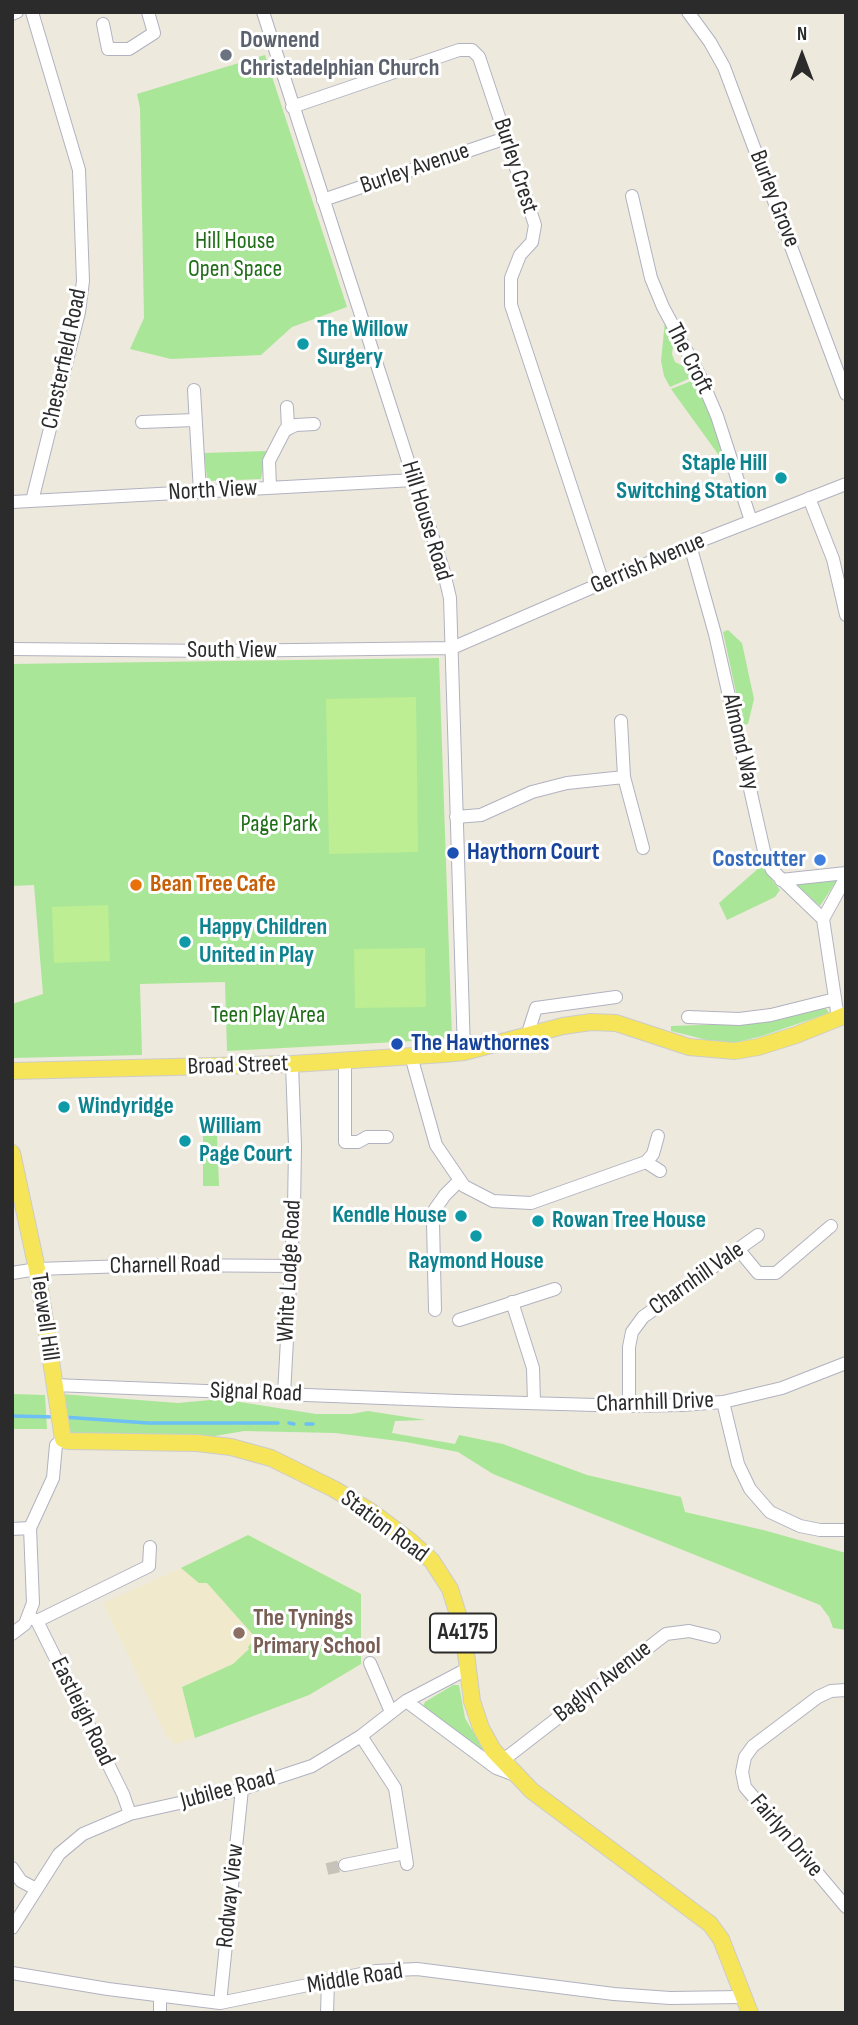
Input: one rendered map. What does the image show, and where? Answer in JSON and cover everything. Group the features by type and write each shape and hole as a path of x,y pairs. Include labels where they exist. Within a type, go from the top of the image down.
{"main road":[{"name":"Broad Street","path":"12,1071 292,1064 464,1052 563,1026 591,1022 616,1023 689,1047 735,1051 758,1047 842,1016"},
{"name":"Teewell Hill","path":"12,1153 37,1269 62,1433"},
{"name":"Station Road","path":"62,1433 68,1441 197,1443 231,1447 271,1458 334,1489 373,1513 432,1562 450,1589 463,1630 472,1701 481,1728 493,1750 532,1791 710,1924 721,1939 750,2013"}],"street":[{"name":"Chesterfield Road","path":"32,12 79,170 83,281 79,312 32,501"},
{"path":"103,24 108,49 128,49 154,33 148,12"},
{"name":"Hill House Road","path":"262,12 450,598 464,1052"},
{"name":"Burley Grove","path":"688,12 724,67 846,394"},
{"name":"Burley Crest","path":"292,107 459,50 472,50 479,57 534,225 532,242 520,256 511,278 511,304 603,583"},
{"name":"Burley Avenue","path":"323,200 506,138"},
{"name":"The Croft","path":"632,196 651,278 717,416 751,521"},
{"path":"194,390 200,492"},
{"path":"287,407 288,429"},
{"path":"142,422 195,419"},
{"path":"270,488 269,461 285,430 296,425 314,424"},
{"name":"North View","path":"12,502 414,480"},
{"name":"Gerrish Avenue","path":"452,648 690,545 846,484"},
{"path":"809,498 833,559 846,615"},
{"name":"Almond Way","path":"690,545 715,634 764,851 772,870 823,919"},
{"name":"South View","path":"12,649 216,651 452,648"},
{"path":"621,721 624,777 643,848"},
{"path":"456,817 481,815 532,792 567,783 624,777"},
{"path":"782,880 846,875"},
{"path":"842,1016 835,999 823,919 846,875"},
{"path":"527,1036 536,1008 616,997"},
{"path":"688,1017 739,1019 771,1015 835,999"},
{"path":"411,1056 436,1145 460,1180 473,1192 493,1201 531,1203 646,1162 653,1154 658,1136"},
{"path":"345,1061 345,1142 358,1142 367,1137 387,1137"},
{"name":"White Lodge Road","path":"284,1395 292,1266 295,1146 292,1064"},
{"path":"646,1162 660,1171"},
{"path":"435,1310 435,1209 460,1180"},
{"path":"739,1250 758,1272 776,1272 831,1226"},
{"name":"Charnhill Vale","path":"629,1406 629,1347 632,1332 643,1317 758,1235"},
{"name":"Charnell Road","path":"12,1273 37,1269 157,1265 292,1266"},
{"path":"419,1287 434,1287"},
{"path":"459,1320 555,1289"},
{"path":"512,1303 533,1368 534,1403"},
{"name":"Charnhill Drive","path":"458,1401 629,1406 723,1402 782,1388 846,1363"},
{"name":"Signal Road","path":"55,1390 458,1401"},
{"path":"723,1402 738,1464 750,1489 770,1512 800,1526 820,1531 846,1530"},
{"path":"33,1618 30,1528 52,1478 56,1445 62,1433"},
{"path":"12,1529 30,1528"},
{"path":"12,1634 33,1618 149,1566 150,1547"},
{"name":"Eastleigh Road","path":"33,1618 123,1794 130,1814"},
{"name":"Baglyn Avenue","path":"502,1761 666,1634 689,1631 714,1637"},
{"path":"370,1663 391,1712"},
{"name":"Jubilee Road","path":"12,1928 69,1844 98,1826 130,1814 242,1789 312,1766 360,1736 406,1701 467,1669"},
{"name":"Fairlyn Drive","path":"846,1690 831,1691 818,1697 753,1746 744,1758 742,1772 745,1787 846,1907"},
{"path":"406,1701 496,1768 515,1775"},
{"path":"345,1866 406,1859 395,1788 360,1736"},
{"name":"Rodway View","path":"220,2003 242,1789"},
{"path":"12,1868 21,1881 36,1889"},
{"name":"Middle Road","path":"12,1973 220,2003 376,1971 417,1969 614,1994 670,1998 742,1997"},
{"path":"327,2013 328,1981"},
{"path":"160,1996 160,2013"}],"shaded area":[{"name":"The Tynings Primary School","path":"248,1535 361,1594 361,1664 309,1695 174,1745 171,1738 168,1739 103,1603"}],"green space":[{"name":"Hill House Open Space","path":"265,55 347,307 292,327 261,355 171,359 130,349 144,318 140,108 137,94"},
{"path":"665,321 674,337 672,354 675,362 687,368 693,377 670,387 661,361"},
{"path":"694,380 708,407 728,468 671,389"},
{"path":"266,451 261,479 210,481 207,478 204,453"},
{"path":"728,630 742,643 754,699 748,724 743,725 723,632"},
{"name":"Page Park","path":"439,658 452,1039 227,1051 225,982 140,984 142,1055 12,1058 12,1004 43,994 34,885 12,886 12,664"},
{"path":"416,697 418,852 329,854 326,699"},
{"path":"761,866 780,890 775,897 727,920 719,903"},
{"path":"837,880 820,906 797,885 798,881"},
{"path":"108,905 110,961 54,963 52,907"},
{"path":"425,948 426,1007 355,1008 354,949"},
{"path":"821,1006 829,1013 738,1042 715,1042 671,1031 671,1026 756,1023 783,1019"},
{"path":"203,1135 217,1135 219,1186 203,1186"},
{"path":"12,1394 45,1395 47,1429 12,1429"},
{"path":"61,1394 178,1403 221,1399 316,1414 368,1411 426,1420 395,1421 392,1433 455,1444 459,1435 503,1444 587,1475 681,1497 685,1512 846,1553 846,1630 833,1628 820,1605 493,1474 458,1452 335,1433 244,1431 209,1437 72,1434 65,1429"},
{"name":"The Tynings Primary School","path":"248,1535 361,1594 361,1664 309,1695 195,1738 182,1687 233,1664 256,1638 207,1583 199,1583 181,1568"},
{"path":"453,1685 459,1685 465,1718 484,1750 482,1752 422,1708 425,1702"}],"waterway":[{"path":"12,1416 56,1417"},
{"path":"63,1417 148,1423 278,1423"},
{"path":"289,1423 294,1424"},
{"path":"306,1424 313,1424"}],"tunnel":[{"path":"327,1869 345,1865"}],"place":[{"name":"Downend Christadelphian Church","path":"226,55"},
{"name":"The Willow Surgery","path":"303,344"},
{"name":"Staple Hill Switching Station","path":"781,478"},
{"name":"Haythorn Court","path":"453,853"},
{"name":"Costcutter","path":"820,860"},
{"name":"Bean Tree Cafe","path":"136,885"},
{"name":"Happy Children United in Play","path":"185,942"},
{"name":"The Hawthornes","path":"397,1044"},
{"name":"Windyridge","path":"64,1107"},
{"name":"William Page Court","path":"185,1141"},
{"name":"Kendle House","path":"461,1216"},
{"name":"Rowan Tree House","path":"538,1221"},
{"name":"Raymond House","path":"476,1236"},
{"name":"The Tynings Primary School","path":"239,1633"}],"park label":[{"name":"Teen Play Area","path":"268,1016"}]}
